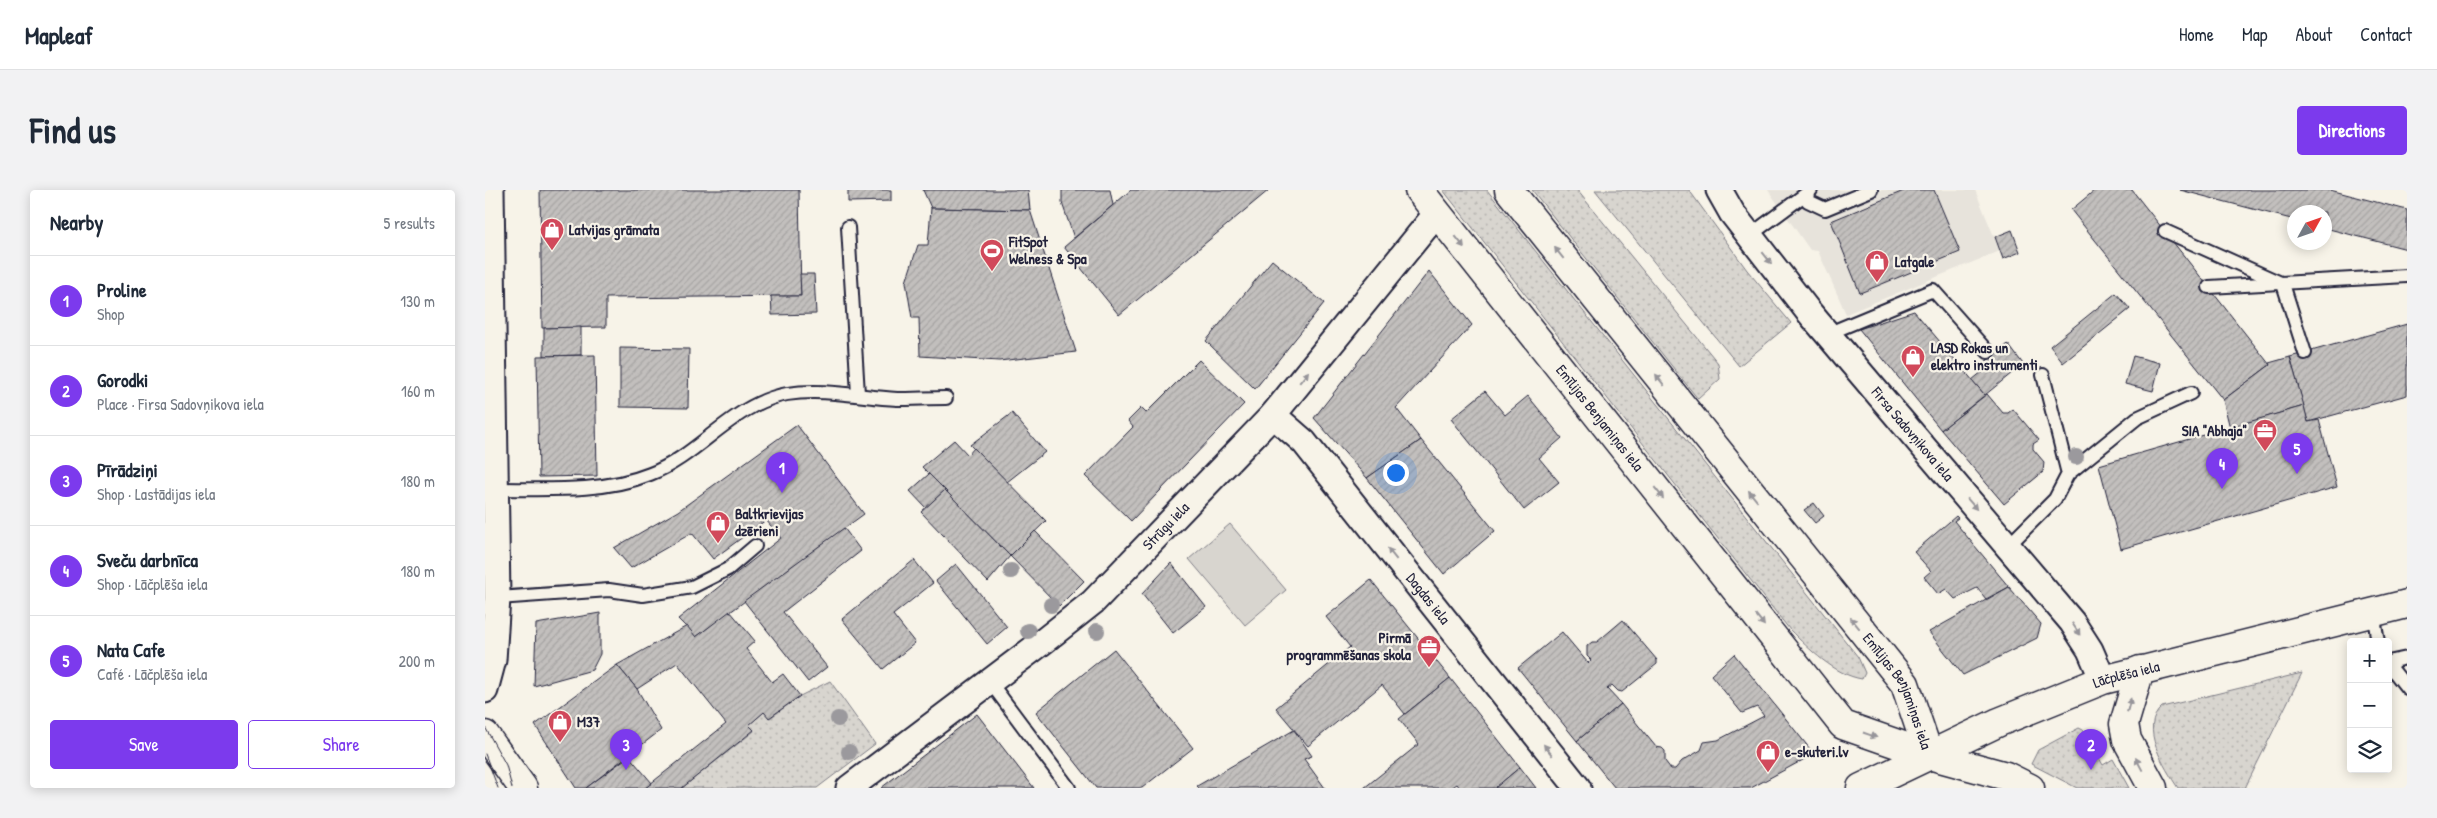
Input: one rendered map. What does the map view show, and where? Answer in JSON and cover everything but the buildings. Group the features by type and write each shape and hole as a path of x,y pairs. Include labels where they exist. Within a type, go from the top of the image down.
{"main road":[{"name":"Emīlijas Benjamiņas iela","path":"1419,190 1843,725 1929,755"},
{"name":"Emīlijas Benjamiņas iela","path":"1509,190 1905,684 1929,755"},
{"name":"Lāčplēša iela","path":"1861,788 2050,700 2103,680 2407,604"},
{"path":"2140,670 2125,724 2127,740 2153,788"},
{"path":"485,735 523,788"},
{"path":"1929,755 2006,776 2030,788"}],"street":[{"path":"485,690 493,660 497,598 491,190"},
{"name":"Firsa Sadovņikova iela","path":"1719,190 1732,213 1749,236 1827,334 2072,622 2090,650 2103,680"},
{"name":"Strūgu iela","path":"849,788 1093,602 1273,415 1437,213"},
{"name":"Dagdas iela","path":"1273,415 1303,442 1578,788"}],"lane":[{"path":"1810,191 1808,200 1825,209 1871,190"},
{"path":"1749,236 1810,191"},
{"path":"848,227 858,394"},
{"path":"2165,231 2283,284 2305,353"},
{"path":"2209,287 2407,276"},
{"path":"1827,334 1933,290 1988,352"},
{"path":"2043,375 2068,474"},
{"path":"2008,546 2055,499 2068,474 2137,418 2191,393"},
{"path":"495,489 593,486 651,474 681,456 750,406 787,394 858,394 896,399 947,398"},
{"path":"497,598 601,590 643,595 692,587 728,569 755,546"},
{"path":"2373,612 2377,638"},
{"path":"2392,662 2407,658"},
{"path":"2392,668 2407,688"},
{"path":"990,682 1069,788"}],"shaded area":[{"path":"1443,190 1487,190 1858,657 1865,673 1862,679 1852,677 1832,667 1790,630"},
{"path":"1532,190 1577,190 1718,363 1720,379 1698,399"},
{"path":"1595,190 1689,190 1747,270 1791,323 1739,366"},
{"name":"Latgale","path":"1768,190 1975,190 2000,251 1846,314 1818,251 1810,250"},
{"path":"1230,524 1286,590 1245,625 1189,559"},
{"path":"2302,673 2245,788 2178,788 2161,759 2153,736 2155,715 2162,707"},
{"path":"830,681 875,744 817,788 682,788 754,731 749,725 764,712 770,718 800,696"},
{"path":"2079,728 2083,730 2103,765 2113,759 2129,788 2077,788 2031,764 2038,750"}],"tram line":[{"path":"485,727 506,765 512,788"},
{"path":"485,754 498,788"}],"place":[{"name":"Latvijas grāmata","path":"552,251"},
{"name":"FitSpot Welness & Spa","path":"992,272"},
{"name":"Latgale","path":"1877,283"},
{"name":"LASD Rokas un elektro instrumenti","path":"1913,378"},
{"name":"SIA \"Abhaja\"","path":"2265,452"},
{"name":"Nata Cafe","path":"2297,474"},
{"name":"Sveču darbnīca","path":"2222,489"},
{"name":"Proline","path":"782,493"},
{"name":"Baltkrievijas dzērieni","path":"718,544"},
{"name":"Pirmā programmēšanas skola","path":"1429,668"},
{"name":"M37","path":"560,743"},
{"name":"Pīrādziņi","path":"626,770"},
{"name":"Gorodki","path":"2091,770"},
{"name":"e-skuteri.lv","path":"1768,773"}]}
